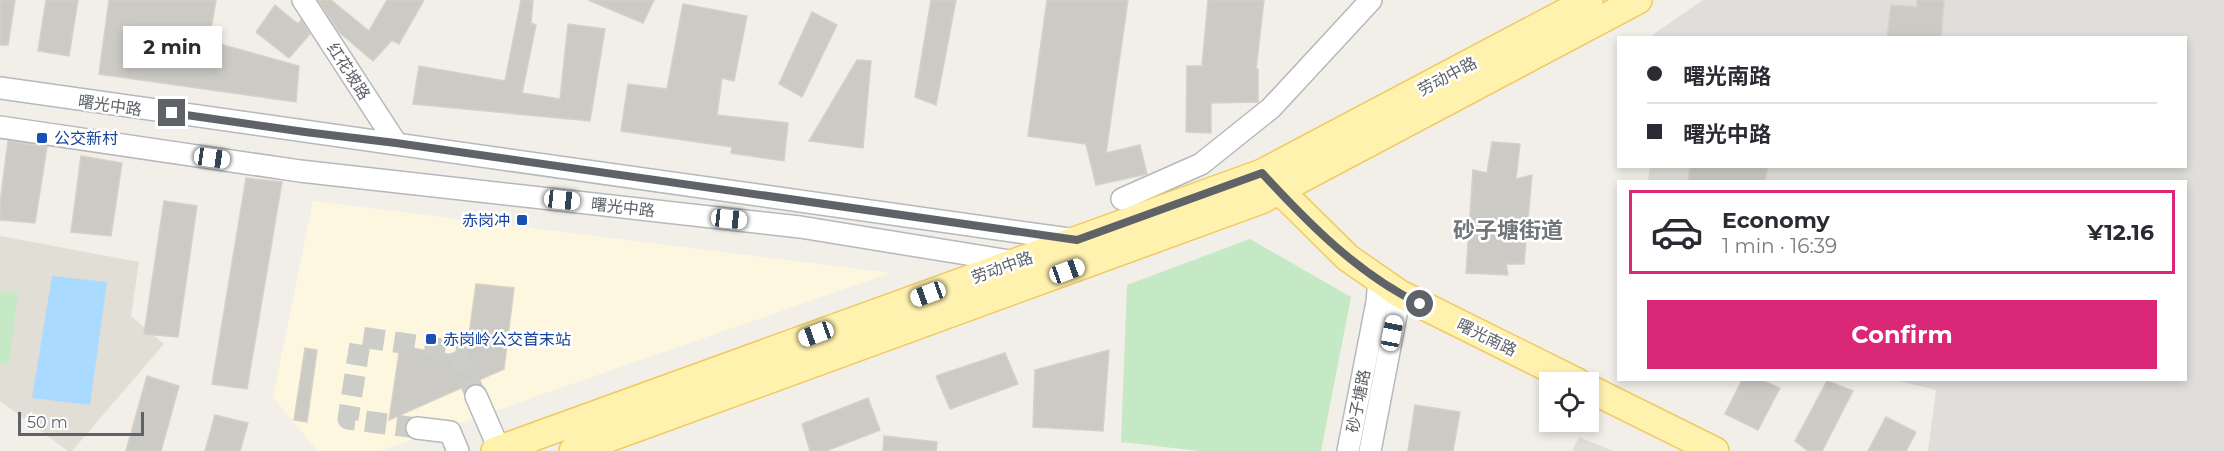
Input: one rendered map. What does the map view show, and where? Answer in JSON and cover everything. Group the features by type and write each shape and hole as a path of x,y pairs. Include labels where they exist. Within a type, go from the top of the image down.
{"main road":[{"name":"劳动中路","path":"498,450 1077,240 1261,186 1589,0"},
{"name":"劳动中路","path":"573,451 1067,271 1261,186 1638,0"},
{"name":"曙光南路","path":"1261,186 1340,273 1555,372"},
{"name":"曙光南路","path":"1388,296 1539,380"},
{"path":"1599,393 1715,451"},
{"path":"1599,410 1680,451"}],"street":[{"name":"红花坡路","path":"303,0 396,143"},
{"path":"1122,199 1201,164 1270,108 1371,0"},
{"name":"曙光中路","path":"0,88 1077,240"},
{"name":"曙光中路","path":"0,127 300,171 800,227 1067,271"},
{"name":"砂子塘路","path":"1348,451 1388,296"},
{"name":"砂子塘路","path":"1370,451 1388,296"},
{"path":"476,396 498,450"},
{"path":"417,428 450,432 458,451"}],"shaded area":[{"path":"1703,0 2224,0 2224,451 1928,451 1936,390 1899,381 2187,381 2187,180 1648,180 1650,168 2187,168 2187,36 1651,36"},
{"path":"313,201 890,273 380,451 318,451 273,397"},
{"path":"0,236 139,262 131,316 164,344 72,451 68,451 0,401"},
{"path":"1579,437 1613,451 1572,451"}],"green space":[{"path":"1250,239 1351,297 1321,451 1200,451 1121,442 1127,285"},
{"path":"0,292 18,293 9,364 0,364"}],"water":[{"path":"52,276 107,282 90,405 32,398"}],"building":[{"path":"0,0 15,0 8,45 0,45"},
{"path":"46,0 78,0 69,56 38,51"},
{"path":"109,0 216,0 209,41 299,66 296,102 99,74"},
{"path":"318,0 331,0 369,31 387,0 424,0 399,44 392,40 373,61 339,32"},
{"path":"521,0 533,0 531,23 536,25 522,93 560,99 568,24 605,29 590,121 413,104 419,66 505,81"},
{"path":"588,0 654,0 643,23"},
{"path":"931,0 956,0 936,105 915,97"},
{"path":"1047,0 1128,0 1106,153 1140,145 1147,174 1096,185 1086,144 1028,136"},
{"path":"1208,0 1264,0 1256,69 1258,69 1258,102 1211,103 1211,133 1186,132 1187,66 1202,66"},
{"path":"1917,0 1944,0 1941,36 1887,36 1891,5 1917,7"},
{"path":"683,4 747,16 734,81 722,78 717,115 788,123 784,161 731,153 732,147 621,131 628,84 667,89"},
{"path":"275,5 298,24 301,20 310,34 289,58 256,32"},
{"path":"812,12 837,25 802,97 779,84"},
{"path":"857,60 871,61 863,148 809,141"},
{"path":"8,141 47,147 35,223 0,220"},
{"path":"1492,142 1520,144 1516,179 1532,175 1524,264 1506,264 1508,275 1466,273 1473,170 1487,173"},
{"path":"81,156 122,163 111,236 71,232"},
{"path":"1690,168 1768,168 1765,180 1688,180"},
{"path":"246,178 282,182 247,389 212,384"},
{"path":"164,201 197,206 178,337 144,334"},
{"path":"476,284 514,288 504,369 389,420 400,346 466,357"},
{"path":"305,348 317,350 307,422 294,420"},
{"path":"1109,350 1103,431 1033,427 1035,370"},
{"path":"1005,353 1018,384 950,409 936,376"},
{"path":"147,376 179,386 161,451 126,451"},
{"path":"1742,381 1763,381 1780,388 1758,430 1725,414"},
{"path":"1827,381 1853,391 1822,451 1808,451 1795,441"},
{"path":"868,398 880,430 826,451 810,451 802,424"},
{"path":"1415,405 1460,412 1453,451 1408,451"},
{"path":"215,415 248,423 240,451 205,451"},
{"path":"1886,417 1916,432 1906,451 1868,451"},
{"path":"884,436 937,442 936,451 883,451"}],"tunnel":[{"path":"417,428 348,419 361,337 456,351 476,396"}],"place":[{"name":"公交新村","path":"42,138"},
{"name":"赤岗冲","path":"522,220"},
{"name":"赤岗岭公交首末站","path":"431,339"}],"district":[{"name":"砂子塘街道","path":"1508,230"}],"route":[{"path":"172,113 1077,240 1262,173 1348,258 1400,294 1420,304"}]}
